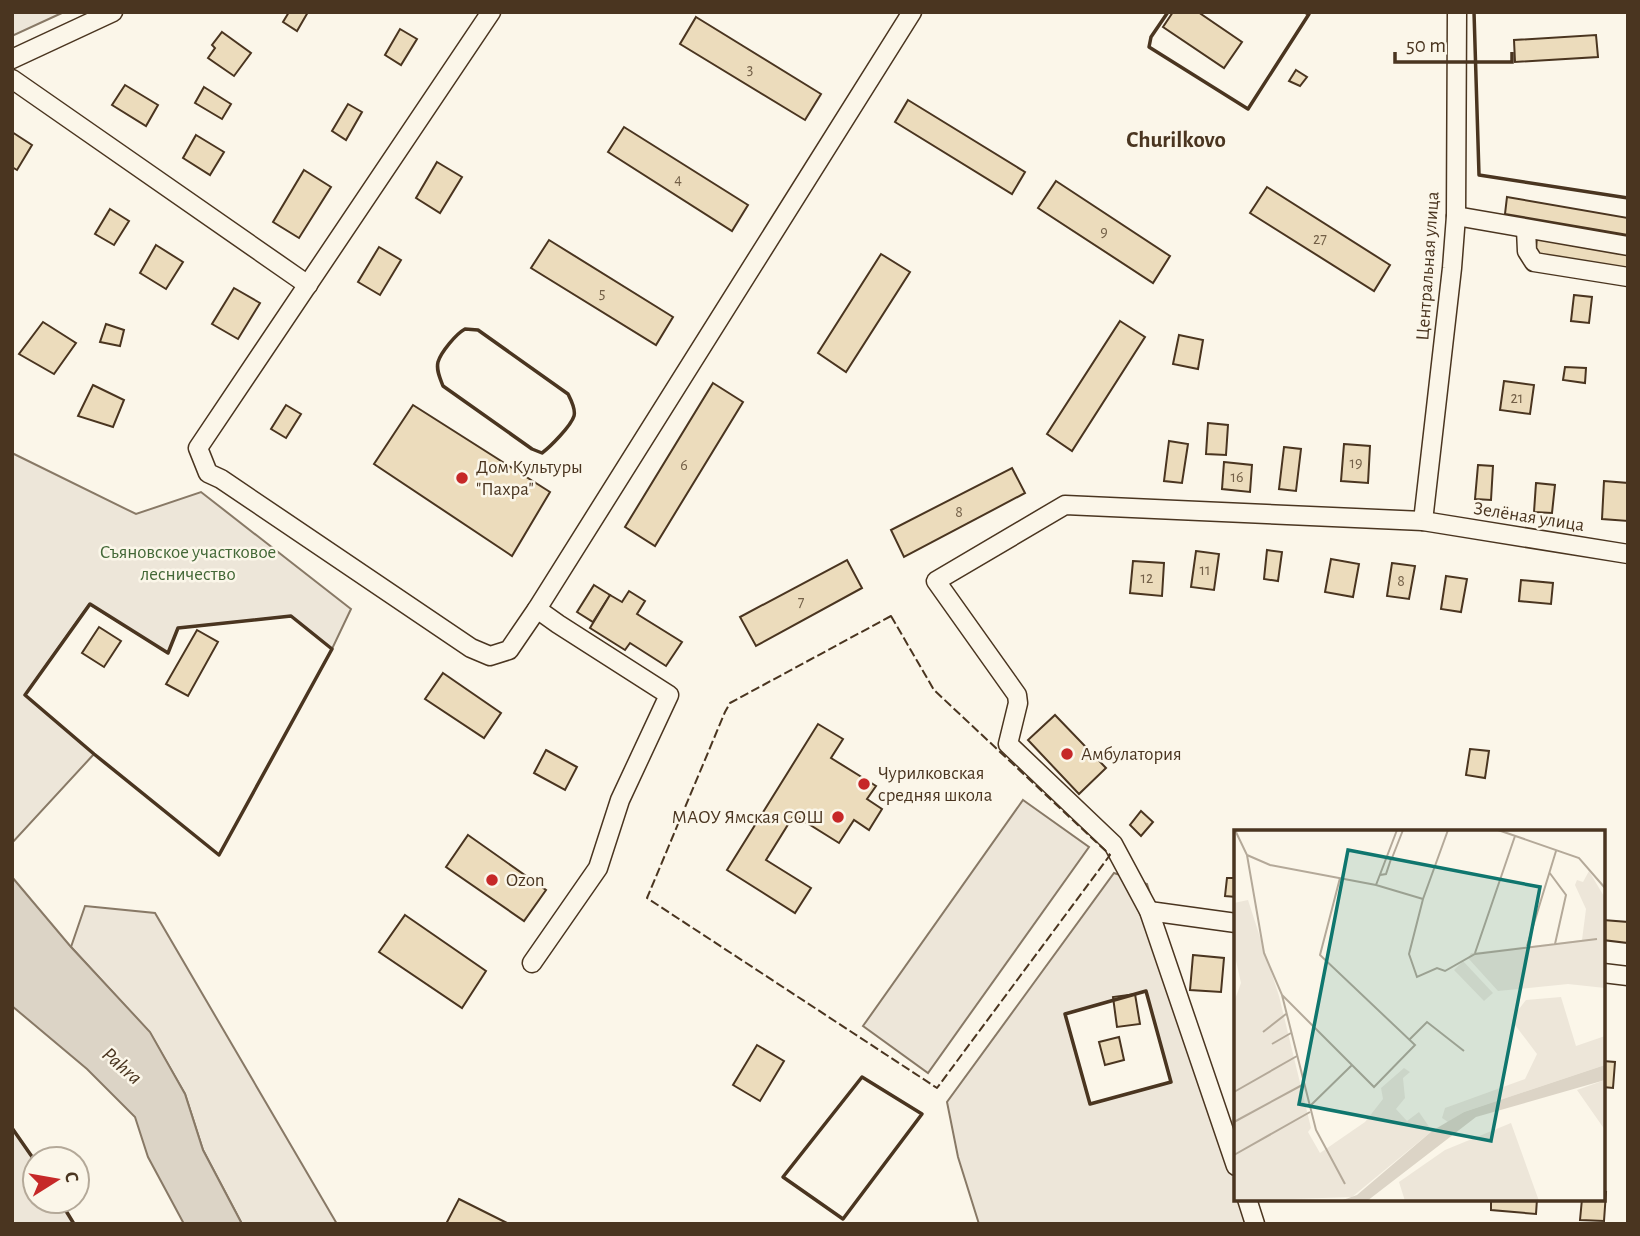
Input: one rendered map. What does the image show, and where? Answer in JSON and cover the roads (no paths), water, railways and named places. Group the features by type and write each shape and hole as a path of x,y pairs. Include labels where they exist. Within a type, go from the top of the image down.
{"street":[{"path":"12,59 113,12"},
{"path":"491,12 198,448 208,473 221,479 471,648 491,656 509,650 537,609 912,12"},
{"name":"Центральная улица","path":"1423,521 1452,268 1457,12"},
{"path":"12,79 308,285"},
{"path":"1455,216 1628,246"},
{"path":"1526,229 1527,251 1534,262 1628,277"},
{"name":"Зелёная улица","path":"1149,911 1113,844 1008,744 1018,703 1017,695 936,581 1065,505 1423,521 1628,554"},
{"path":"532,963 598,867 620,800 669,695 537,609"},
{"path":"1234,923 1149,911 1234,1160"},
{"path":"1605,973 1628,976"},
{"path":"1248,1201 1255,1224"}],"water":[{"name":"Pahra","path":"12,877 71,947 150,1032 185,1094 203,1150 242,1224 184,1224 148,1157 135,1117 87,1069 12,1006"}],"place":[{"name":"Дом Культуры \"Пахра\"","path":"462,478"},
{"name":"Амбулатория","path":"1067,754"},
{"name":"Чурилковская средняя школа","path":"864,784"},
{"name":"МАОУ Ямская СОШ","path":"838,817"},
{"name":"Ozon","path":"492,880"}],"district":[{"name":"Churilkovo","path":"1176,140"}],"park label":[{"name":"Съяновское участковое лесничество","path":"188,563"}]}
